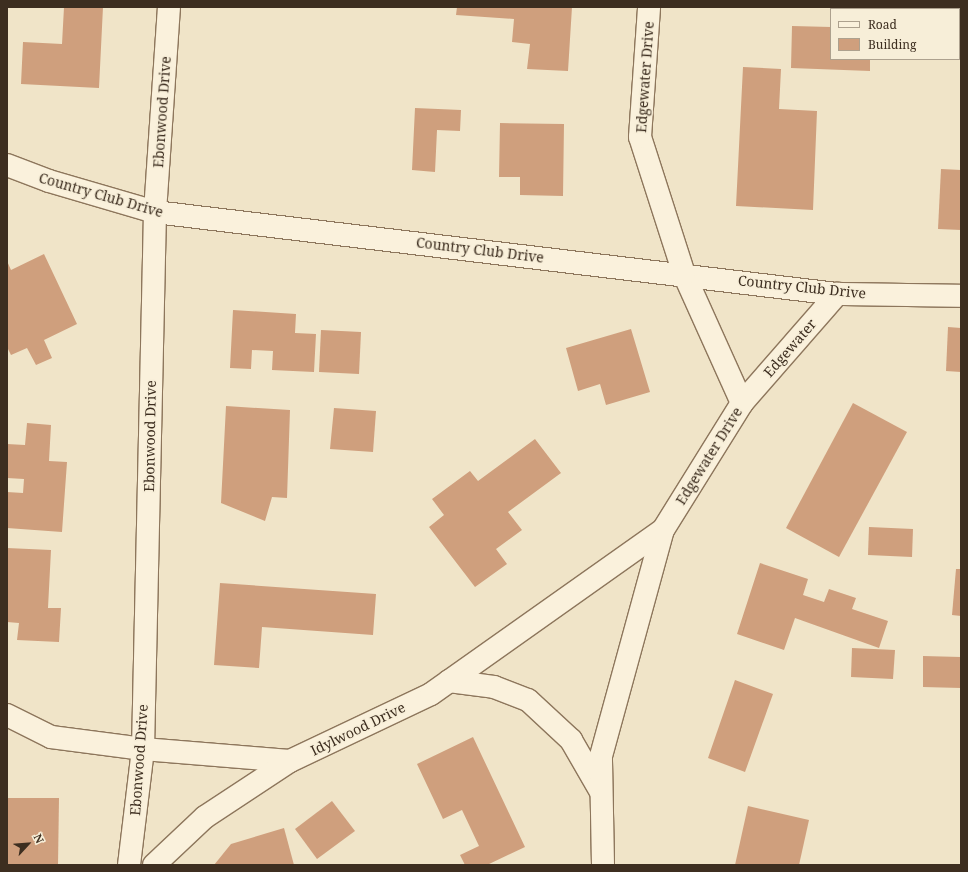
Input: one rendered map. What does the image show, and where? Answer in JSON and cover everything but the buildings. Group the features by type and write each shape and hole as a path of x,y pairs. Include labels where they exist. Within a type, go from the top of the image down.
{"street":[{"name":"Ebonwood Drive","path":"129,865 143,749 155,212 169,7"},
{"name":"Edgewater Drive","path":"603,865 601,756 663,530 742,403 684,274 640,137 649,7"},
{"name":"Country Club Drive","path":"7,165 49,181 155,212 684,274 837,294 961,296"},
{"name":"Edgewater","path":"742,403 837,294"},
{"name":"Idylwood Drive","path":"154,865 205,817 290,761 431,694 663,530"},
{"path":"449,681 494,687 528,700 571,740 602,793"},
{"path":"7,715 51,736 143,749 290,761"}]}
